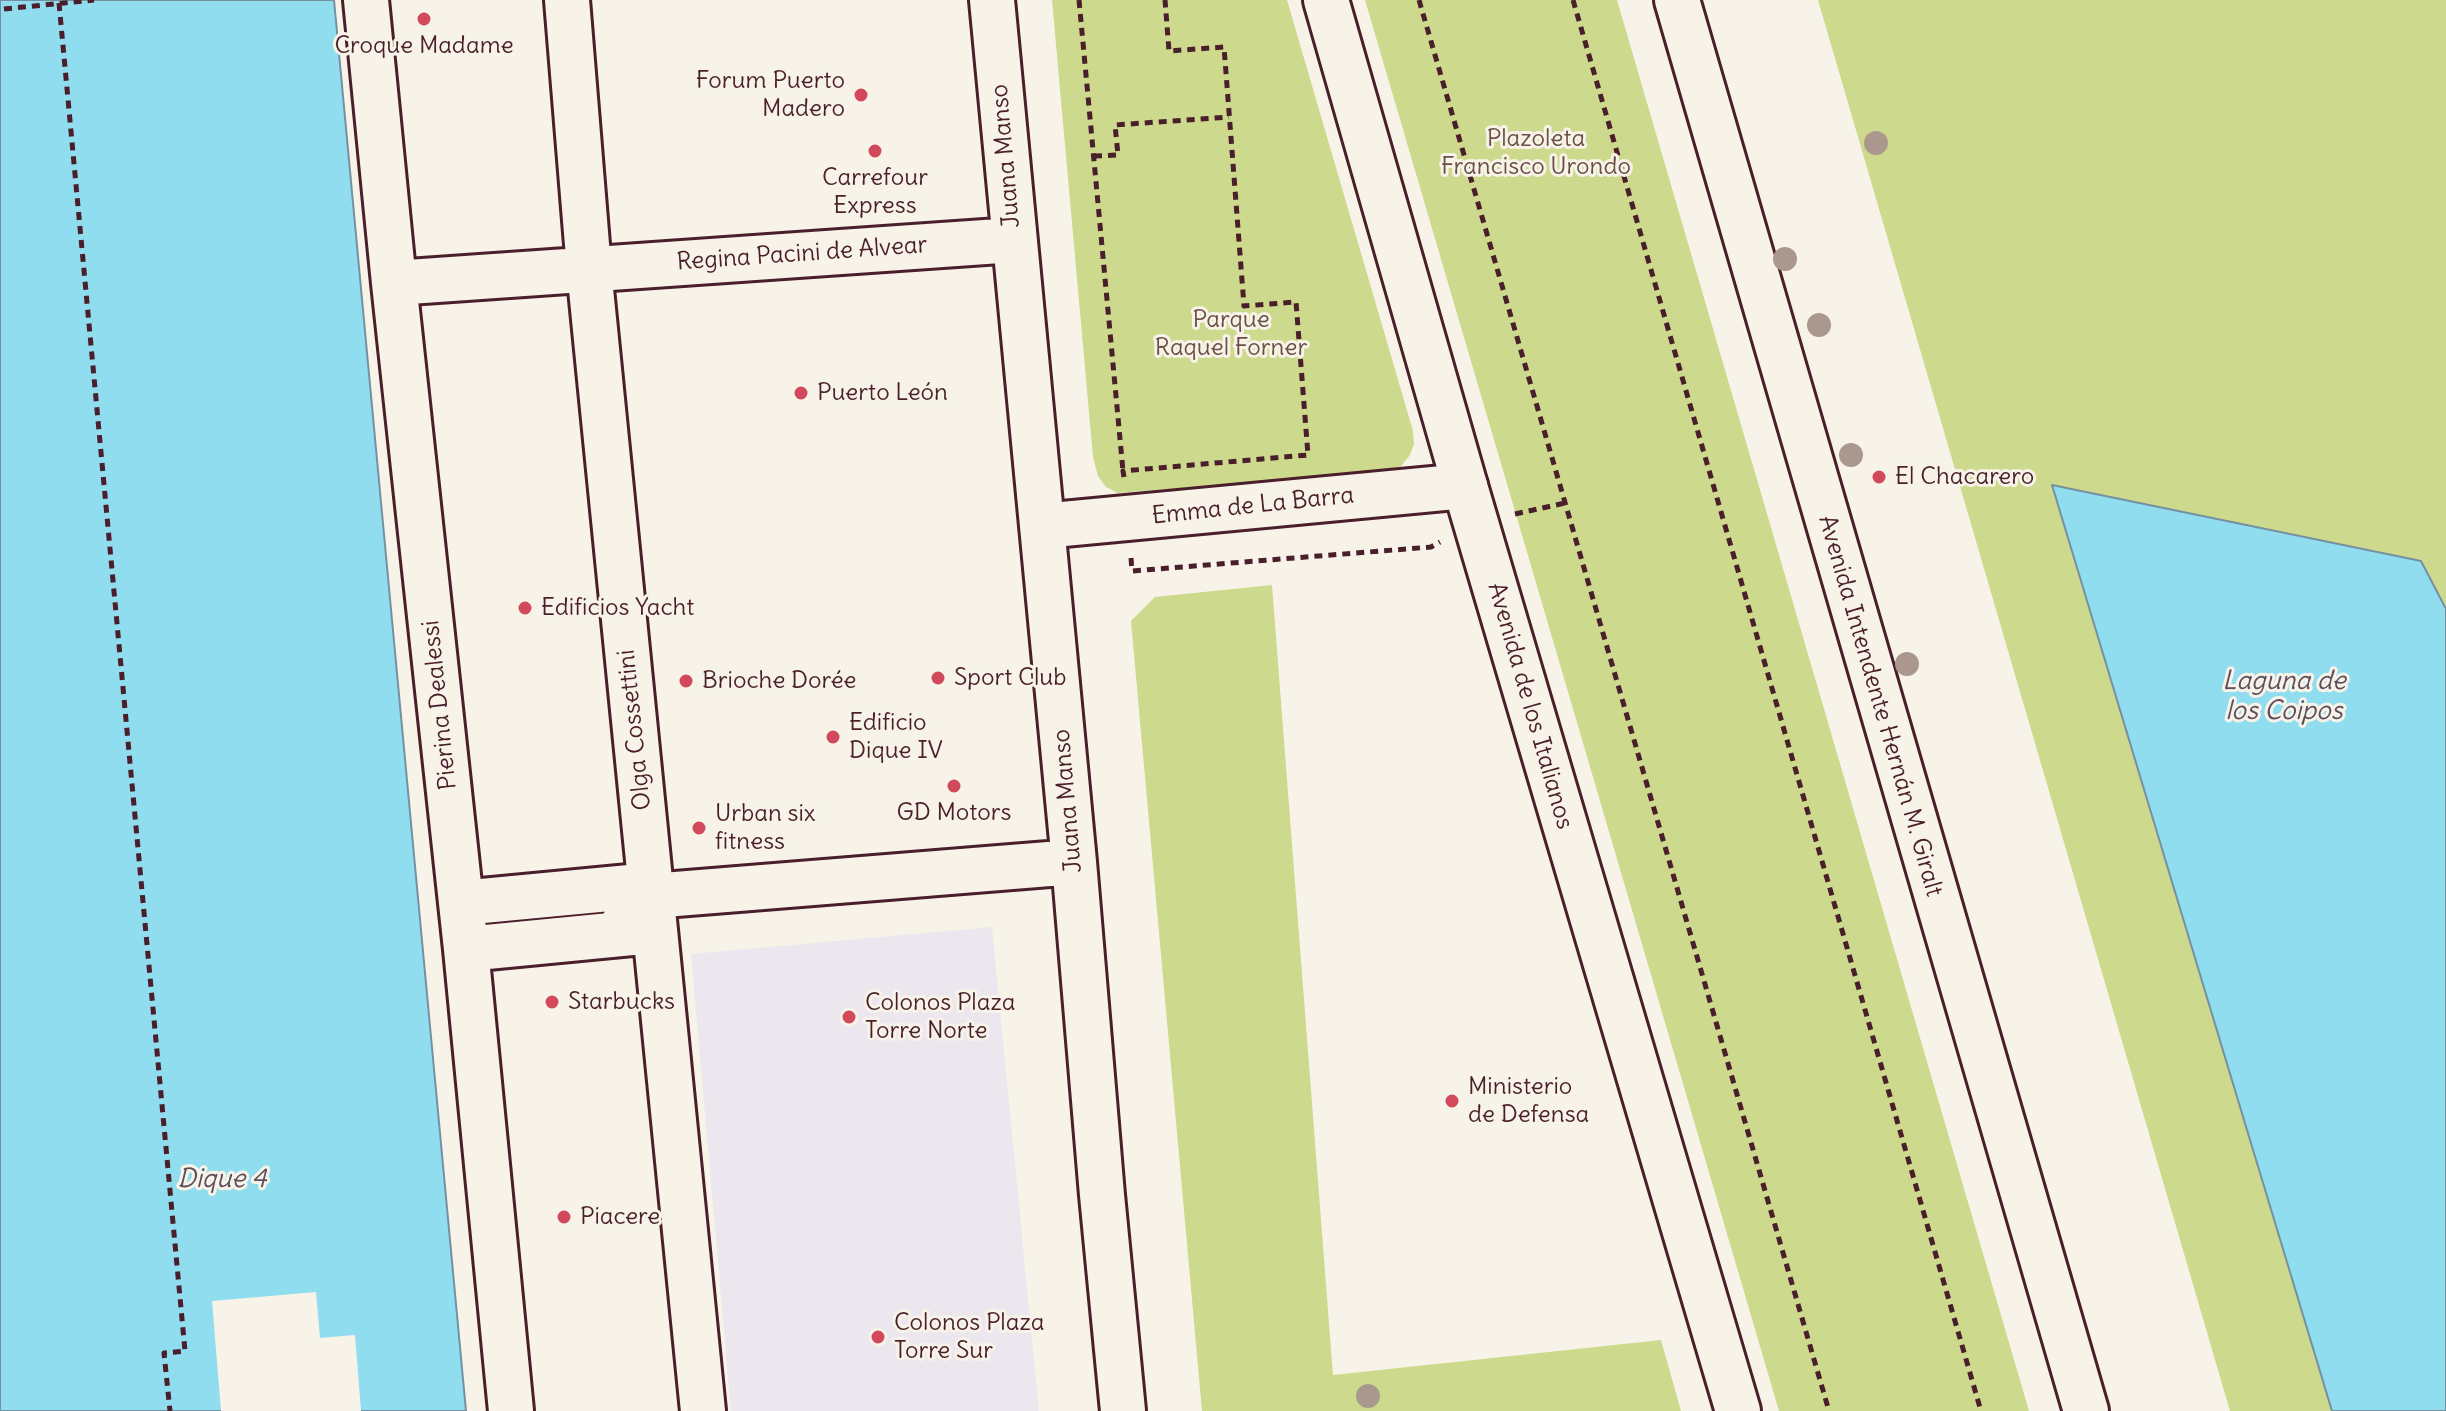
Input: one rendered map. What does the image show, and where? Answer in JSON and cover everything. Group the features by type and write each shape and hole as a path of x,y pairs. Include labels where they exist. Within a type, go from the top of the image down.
{"street":[{"name":"Pierina Dealessi","path":"366,0 466,949 511,1411"},
{"name":"Olga Cossettini","path":"567,0 589,269 703,1411"},
{"name":"Juana Manso","path":"992,0 1123,1411"},
{"name":"Avenida de los Italianos","path":"1326,0 1470,504 1738,1411"},
{"name":"Avenida Intendente Hernán M. Giralt","path":"1677,0 2086,1411"},
{"name":"Regina Pacini de Alvear","path":"394,283 1014,240"},
{"name":"Emma de La Barra","path":"1042,526 1128,518 1470,504"},
{"path":"461,903 652,904 1074,862"},
{"path":"466,949 613,935 652,904"}],"path":[{"path":"4,9 94,0"},
{"path":"1079,0 1132,571 1431,547 1470,504"},
{"path":"1123,471 1308,455 1296,302 1244,306 1224,47 1169,51 1165,0"},
{"path":"1419,0 1829,1411"},
{"path":"1573,0 1981,1411"},
{"path":"59,3 185,1351 164,1353 170,1411"},
{"path":"1094,156 1118,155 1115,125 1229,117"},
{"path":"1524,512 1565,503"}],"shaded area":[{"path":"992,927 1039,1411 731,1411 691,954"}],"green space":[{"name":"Parque Raquel Forner","path":"1052,0 1287,0 1413,431 1414,444 1401,466 1387,472 1118,493 1106,487 1098,476 1093,457"},
{"name":"Plazoleta Francisco Urondo","path":"1365,0 1617,0 2029,1411 1779,1411"},
{"path":"1818,0 2446,0 2446,609 2421,561 2052,486 2332,1411 2230,1411"},
{"path":"1272,585 1333,1375 1661,1340 1681,1411 1202,1411 1131,621 1155,597"}],"water":[{"name":"Dique 4","path":"0,0 334,0 466,1411 0,1411"},
{"name":"Laguna de los Coipos","path":"2052,485 2421,561 2446,609 2446,1411 2332,1411"}],"pier":[{"path":"316,1292 320,1338 355,1335 361,1411 221,1411 212,1301"}],"place":[{"name":"Croque Madame","path":"424,19"},
{"name":"Forum Puerto Madero","path":"861,95"},
{"name":"Carrefour Express","path":"875,151"},
{"name":"Puerto León","path":"801,393"},
{"name":"El Chacarero","path":"1879,477"},
{"name":"Edificios Yacht","path":"525,608"},
{"name":"Sport Club","path":"938,678"},
{"name":"Brioche Dorée","path":"686,681"},
{"name":"Edificio Dique IV","path":"833,737"},
{"name":"GD Motors","path":"954,786"},
{"name":"Urban six fitness","path":"699,828"},
{"name":"Starbucks","path":"552,1002"},
{"name":"Colonos Plaza Torre Norte","path":"849,1017"},
{"name":"Ministerio de Defensa","path":"1452,1101"},
{"name":"Piacere","path":"564,1217"},
{"name":"Colonos Plaza Torre Sur","path":"878,1337"}]}
